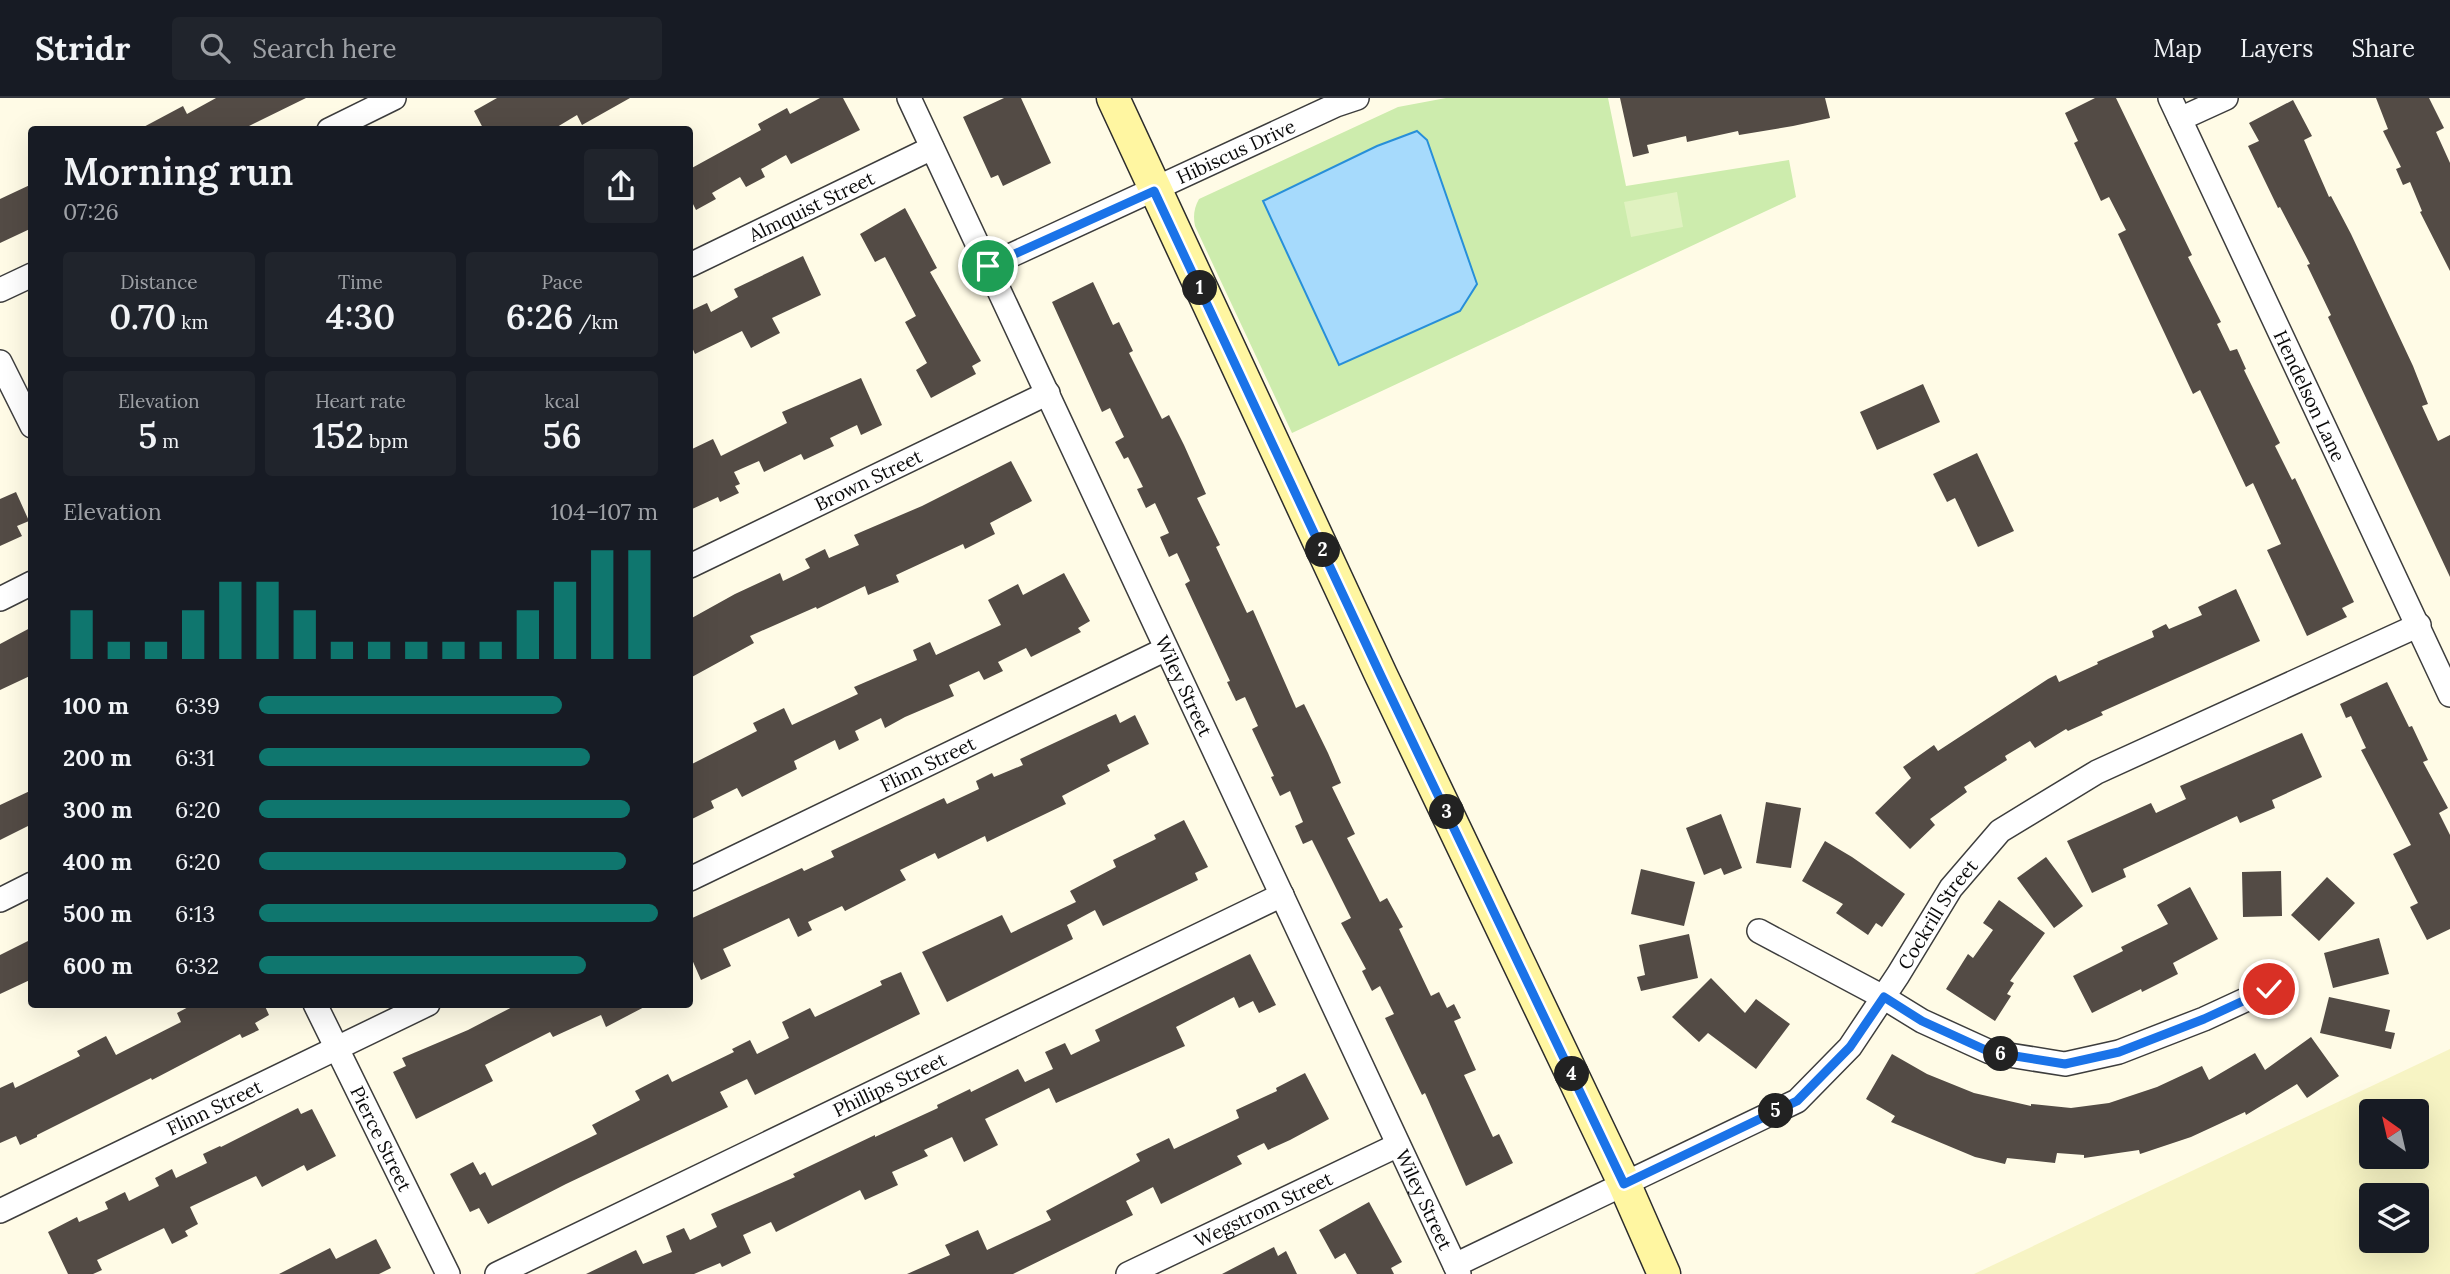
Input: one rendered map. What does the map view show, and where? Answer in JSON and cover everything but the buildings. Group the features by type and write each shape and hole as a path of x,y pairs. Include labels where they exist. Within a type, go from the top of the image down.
{"main road":[{"path":"1113,98 1154,191 1624,1184 1664,1274"}],"street":[{"path":"337,126 394,98"},
{"name":"Wiley Street","path":"909,98 1457,1269"},
{"name":"Hendelson Lane","path":"2170,98 2450,695"},
{"path":"2180,119 2226,98"},
{"name":"Hibiscus Drive","path":"988,266 1154,191 1342,100"},
{"name":"Almquist Street","path":"693,264 932,148"},
{"path":"0,290 28,277"},
{"path":"0,362 28,418"},
{"name":"Brown Street","path":"693,565 1048,393"},
{"path":"0,598 28,585"},
{"name":"Cockrill Street","path":"1457,1269 1624,1184 1797,1101 1850,1047 1951,888 2000,831 2097,772 2419,625"},
{"name":"Flinn Street","path":"693,877 1166,649"},
{"path":"0,900 28,886"},
{"name":"Phillips Street","path":"497,1274 1282,895"},
{"path":"1759,931 1884,997 1922,1021 1990,1052 2065,1064 2119,1052 2204,1019 2269,989"},
{"name":"Pierce Street","path":"317,1008 448,1274"},
{"name":"Flinn Street","path":"0,1211 420,1008"},
{"name":"Wegstrom Street","path":"1128,1274 1398,1145"}],"shaded area":[{"path":"2450,1049 2450,1274 1974,1274"}],"green space":[{"path":"1446,98 1608,98 1626,186 1789,160 1796,197 1292,433 1195,226 1194,212 1197,202 1398,107"},
{"path":"1677,192 1683,227 1631,237 1624,202"}],"water":[{"path":"1417,131 1427,140 1477,284 1460,311 1339,365 1263,201 1377,146"}],"route":[{"path":"988,266 1154,191 1381,676 1624,1184 1797,1101 1850,1047 1884,997 1922,1021 1990,1052 2065,1064 2119,1052 2204,1019 2269,989"}]}
